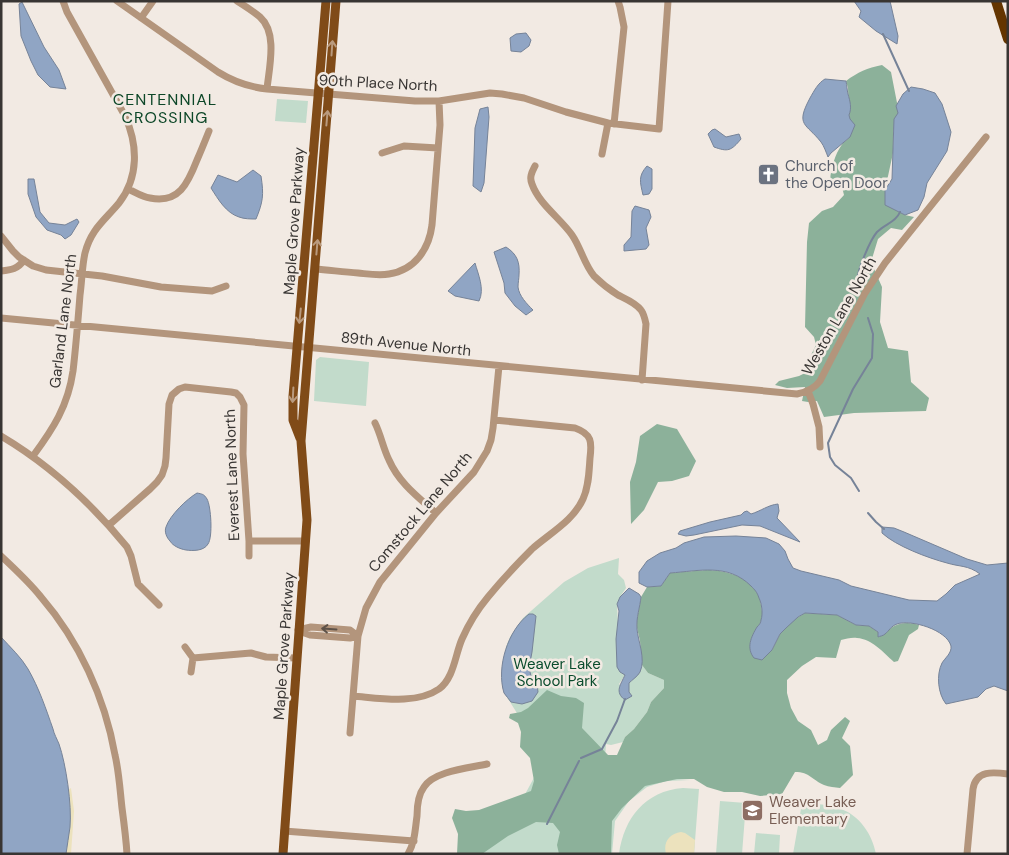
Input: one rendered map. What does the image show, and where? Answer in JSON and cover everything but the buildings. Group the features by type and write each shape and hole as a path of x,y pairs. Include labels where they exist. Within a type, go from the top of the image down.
{"highway":[{"path":"996,1 1008,39"}],"main road":[{"name":"Maple Grove Parkway","path":"301,441 293,420 293,396 326,1"},
{"name":"Maple Grove Parkway","path":"282,854 306,541 306,506 301,441 336,1"}],"street":[{"name":"Garland Lane North","path":"33,456 53,429 61,413 72,380 82,274 89,241 101,222 119,203 128,189 134,168 135,154 131,129 125,116 67,12 63,1"},
{"name":"90th Place North","path":"117,1 228,79 252,87 415,101 439,101 490,93 502,94 524,98 611,124 659,129 668,1"},
{"path":"141,18 153,1"},
{"path":"237,1 260,17 269,29 271,44 268,89"},
{"path":"602,154 611,124 624,28 618,1"},
{"path":"315,269 389,274 406,268 418,258 427,245 430,236 440,118 439,101"},
{"path":"128,189 148,198 157,199 166,198 180,191 190,177 209,131"},
{"name":"Weston Lane North","path":"820,447 819,427 808,391 820,381 865,293 885,263 986,138"},
{"path":"382,153 404,146 438,148"},
{"path":"535,166 530,177 532,186 540,199 569,230 586,264 605,286 640,308 644,315 646,324 642,380"},
{"path":"1,236 12,251 33,266 46,270 112,278 161,287 212,291 226,286"},
{"path":"1,271 16,268 24,260"},
{"name":"89th Avenue North","path":"1,318 787,394 808,391"},
{"name":"Comstock Lane North","path":"350,733 358,636 366,608 380,582 436,513 474,472 487,451 494,420 499,366"},
{"name":"Everest Lane North","path":"109,525 150,489 162,474 166,458 169,404 172,395 179,388 184,387 236,393 244,405 243,454 249,556"},
{"path":"353,696 406,699 426,695 446,683 469,623 478,610 524,557 572,515 582,500 586,489 591,447 586,433 575,428 494,420"},
{"path":"375,423 388,458 398,475 414,494 436,513"},
{"path":"1,436 33,456 78,493 109,525 127,547 138,584 159,605"},
{"path":"249,541 306,541"},
{"path":"1,556 23,576 60,621 76,646 89,672 109,726 115,754 127,854"},
{"path":"298,630 310,635 350,638 358,636"},
{"path":"185,647 193,658 191,672"},
{"path":"193,658 251,653 266,657 296,658"},
{"path":"408,854 414,841 420,795 428,782 442,774 487,764"},
{"path":"967,854 973,785 978,778 985,774 994,772 1008,774"},
{"path":"284,831 414,841"}],"green space":[{"path":"882,65 891,72 899,113 893,132 893,153 885,190 885,204 905,215 914,217 902,230 891,228 878,239 871,262 882,287 880,322 888,348 908,351 911,382 929,398 926,411 854,413 824,417 817,401 802,401 805,387 787,388 775,385 779,381 799,376 809,371 810,357 816,345 814,337 805,327 809,223 822,211 833,207 844,195 842,187 831,186 830,182 836,154 850,137 846,81 863,71"},
{"path":"277,99 308,101 306,123 275,121"},
{"path":"320,357 369,362 366,406 314,401 316,360"},
{"path":"657,424 677,429 696,461 689,476 672,481 658,482 644,510 631,524 630,482 636,462 640,436"},
{"name":"Weaver Lake School Park","path":"619,558 618,574 624,580 626,588 617,604 625,675 619,684 632,696 629,692 629,683 640,672 642,665 648,673 664,680 664,688 651,702 647,712 625,737 623,742 611,745 606,744 604,773 690,780 666,781 647,787 629,801 615,821 612,854 462,854 509,824 557,735 520,718 505,694 502,678 506,647 510,637 523,618 564,582 588,568"},
{"path":"706,570 733,574 748,582 759,596 762,619 750,646 762,660 772,650 780,634 792,621 805,613 837,615 856,625 869,626 878,632 878,637 897,625 908,623 919,625 918,629 909,635 898,661 894,662 868,641 849,638 841,640 836,658 816,657 802,666 787,680 787,693 791,708 798,721 811,730 818,745 827,740 831,730 845,717 850,721 842,738 850,746 853,775 840,788 824,785 808,775 795,772 782,794 760,796 742,792 724,792 707,787 694,779 677,779 645,786 622,808 612,821 611,854 559,854 557,845 560,832 553,823 536,822 508,836 482,854 457,854 458,834 452,818 455,809 466,811 479,810 531,791 534,781 530,758 520,747 521,732 518,723 509,718 510,714 521,712 528,708 547,690 561,696 576,698 584,703 582,728 608,755 617,755 625,737 634,729 647,712 651,702 664,688 664,680 648,673 642,665 637,628 641,597 647,587 661,586 670,573"},
{"path":"683,788 699,789 694,854 619,854 626,829 631,818 639,809 647,801 658,795 670,790"},
{"path":"720,801 746,803 742,854 716,854"},
{"path":"802,803 832,806 854,816 868,833 876,854 793,854"},
{"path":"756,833 780,835 779,854 754,854"}],"sand":[{"path":"71,788 74,811 71,854 66,854 70,827 68,790"},
{"path":"681,832 695,840 694,854 666,854 665,846 668,839"}],"water":[{"path":"854,1 890,1 898,36 897,44 876,31 859,17 861,11"},
{"path":"22,2 44,47 59,70 66,89 50,87 38,75 21,36 19,4"},
{"path":"526,33 531,40 529,46 521,52 511,51 510,38 516,34"},
{"path":"825,79 846,81 850,104 849,115 855,125 850,137 828,157 822,144 807,127 803,119 803,114 810,98 818,85"},
{"path":"911,87 935,93 942,104 951,132 947,151 927,183 924,197 918,210 905,215 885,205 885,190 892,179 894,119 898,113 896,106 903,94"},
{"path":"488,107 489,117 484,183 481,192 473,186 475,128 480,109"},
{"path":"715,129 726,137 739,134 741,139 735,146 729,149 723,150 714,147 708,134"},
{"path":"647,166 652,169 652,189 649,194 643,195 640,179"},
{"path":"253,170 261,176 263,193 256,219 234,215 226,209 211,188 218,175 237,182"},
{"path":"28,179 34,179 40,212 49,223 65,225 77,219 79,222 71,235 65,239 61,235 47,230 36,217 28,194"},
{"path":"635,206 649,210 651,217 646,228 649,245 646,249 624,251 624,245 631,237 632,211"},
{"path":"506,247 513,252 518,262 518,287 520,294 533,310 526,315 515,306 505,293 504,283 494,252"},
{"path":"475,263 481,287 479,301 455,296 448,291"},
{"path":"197,493 204,495 210,508 210,540 201,549 184,550 171,543 165,529 175,513"},
{"path":"778,504 777,518 800,542 760,526 742,525 686,536 678,534 680,531 710,522 741,515 747,511 751,514"},
{"path":"882,527 894,528 967,559 987,565 1008,563 1008,691 994,686 986,689 978,697 946,704 940,690 939,673 951,646 943,635 928,627 911,623 895,625 884,635 878,637 878,632 869,626 856,625 837,615 805,613 780,634 772,650 762,660 754,658 750,650 750,642 761,622 761,606 756,591 742,579 723,571 702,570 670,573 661,586 647,587 639,583 639,572 647,561 660,553 704,537 736,536 766,538 779,544 785,551 793,568 801,571 839,580 851,586 909,600 937,601 955,585 980,574 968,568 939,561 904,547 882,533"},
{"path":"629,588 641,597 637,625 642,667 640,672 629,683 629,692 632,696 625,700 619,691 625,675 617,667 616,639 619,611 617,604 620,597"},
{"path":"529,614 536,616 529,668 531,676 537,684 538,692 532,701 522,704 511,702 504,693 502,672 503,661 510,639 515,629"},
{"path":"1,637 22,660 32,676 62,752 70,808 70,827 66,854 1,854"}],"waterway":[{"path":"883,34 909,91"},
{"path":"858,294 857,282 861,263 871,242 877,232 896,218 900,212"},
{"path":"859,491 851,478 835,465 830,457 828,443 853,389 872,358 873,334 868,318"},
{"path":"868,513 884,529"},
{"path":"581,758 602,749 617,721 625,699"},
{"path":"547,824 579,761"}],"place":[{"name":"Church of the Open Door","path":"769,175"},
{"name":"Weaver Lake Elementary","path":"753,811"}],"district":[{"name":"CENTENNIAL CROSSING","path":"165,108"}]}
